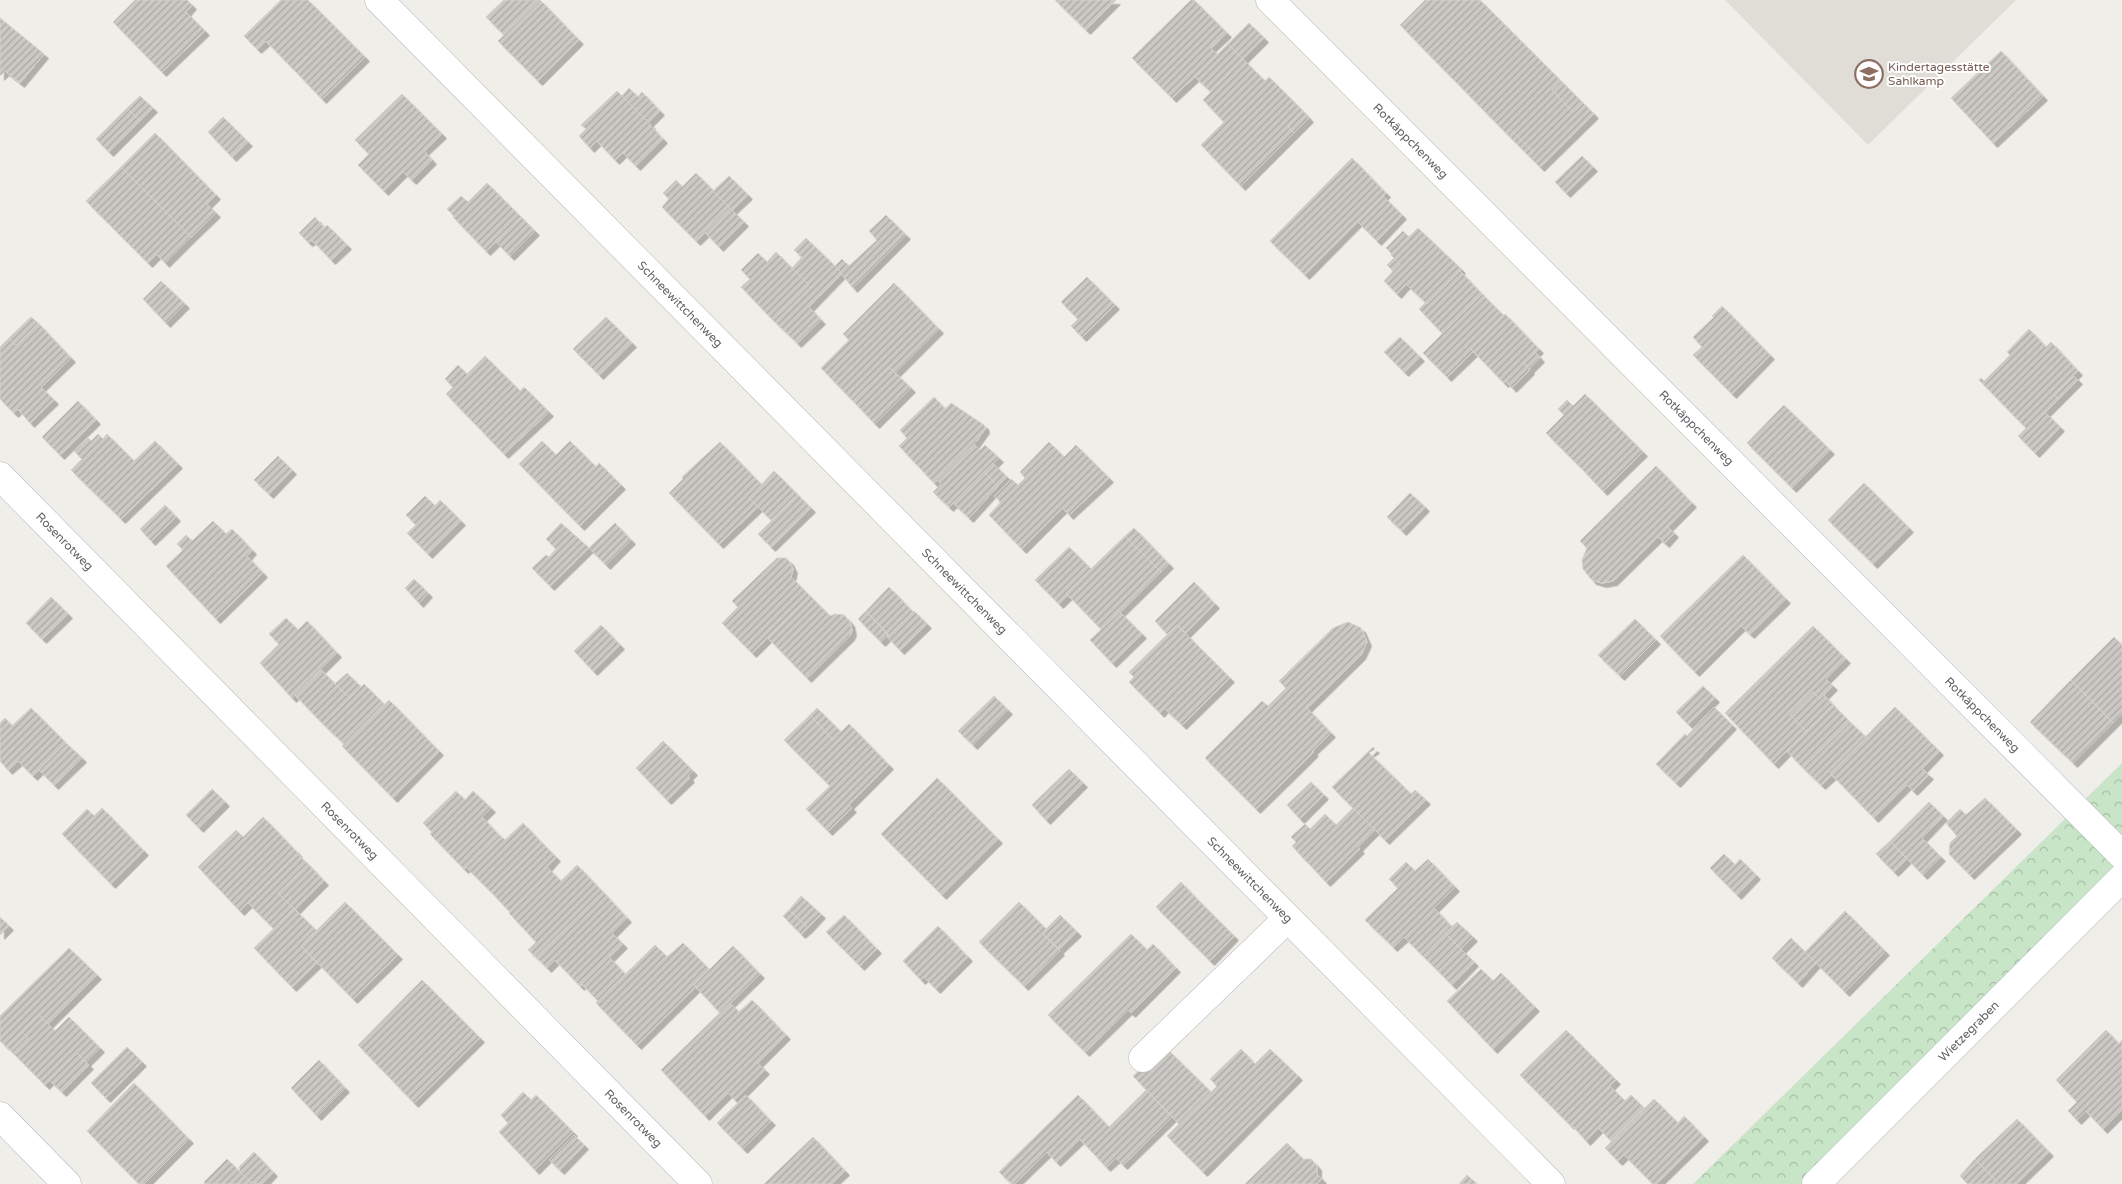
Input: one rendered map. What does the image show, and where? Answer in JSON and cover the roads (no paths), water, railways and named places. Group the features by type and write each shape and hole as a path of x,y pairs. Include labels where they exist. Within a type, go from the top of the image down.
{"street":[{"name":"Schneewittchenweg","path":"379,0 1551,1184"},
{"name":"Rotkäppchenweg","path":"1270,0 2122,855"},
{"name":"Rosenrotweg","path":"0,476 698,1184"},
{"name":"Wietzegraben","path":"1816,1184 2122,878"},
{"path":"1143,1058 1287,919"},
{"path":"0,1116 67,1184"}],"place":[{"name":"Kindertagesstätte Sahlkamp","path":"1869,74"}]}
